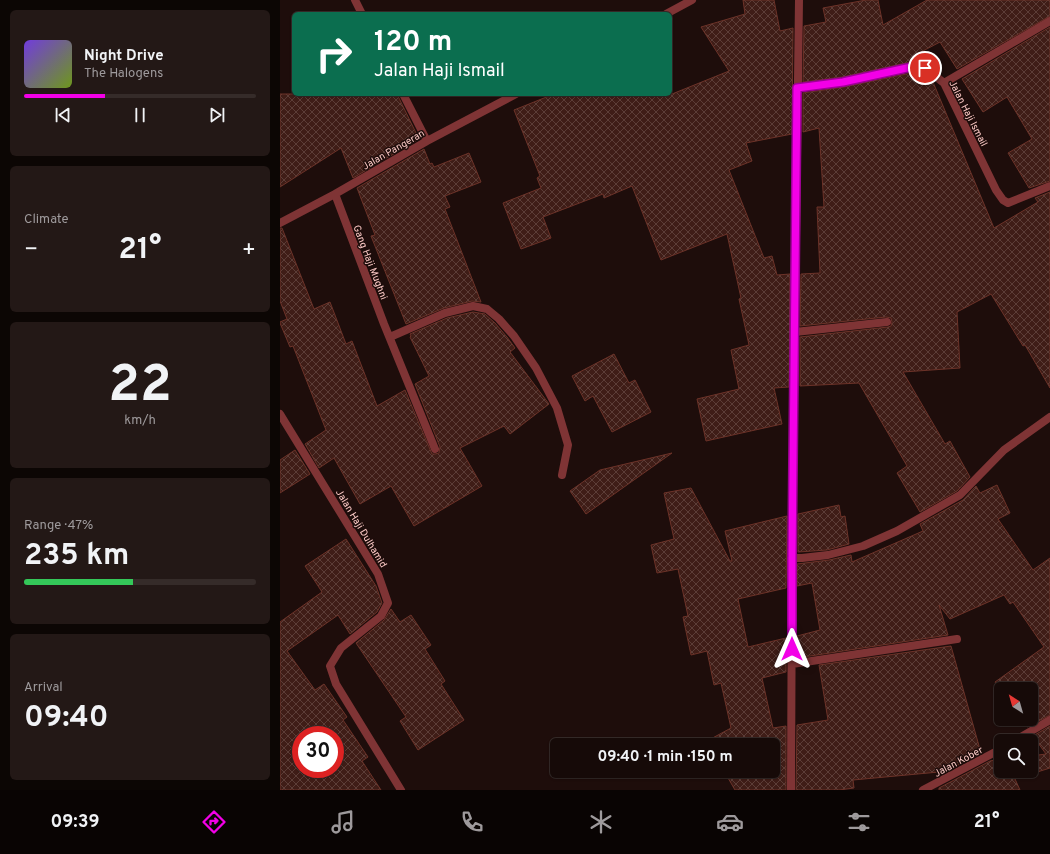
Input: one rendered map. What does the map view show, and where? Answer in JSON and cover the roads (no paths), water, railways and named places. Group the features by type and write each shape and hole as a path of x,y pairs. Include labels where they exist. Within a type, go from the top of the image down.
{"street":[{"path":"355,0 361,12"},
{"path":"670,12 692,0"},
{"path":"791,790 792,558 799,0"},
{"path":"944,83 1050,21"},
{"name":"Jalan Haji Ismail","path":"797,88 843,82 916,66 925,68 944,83 996,190 1004,200 1008,203 1050,186"},
{"path":"404,96 427,141"},
{"name":"Jalan Pangeran","path":"280,223 335,194 427,141 512,96"},
{"name":"Gang Haji Mughni","path":"335,194 435,449"},
{"path":"390,337 445,313 473,306 487,309 499,319 536,368 557,408 568,445 562,475"},
{"path":"795,332 887,322"},
{"name":"Jalan Haji Dulhamid","path":"280,414 378,574 388,603 381,616 341,648 330,666 336,684 401,790"},
{"path":"792,558 828,555 863,546 897,531 960,495 1004,450 1050,417"},
{"path":"792,664 957,639"},
{"path":"1026,734 1050,720"},
{"name":"Jalan Kober","path":"924,790 994,753"}]}
